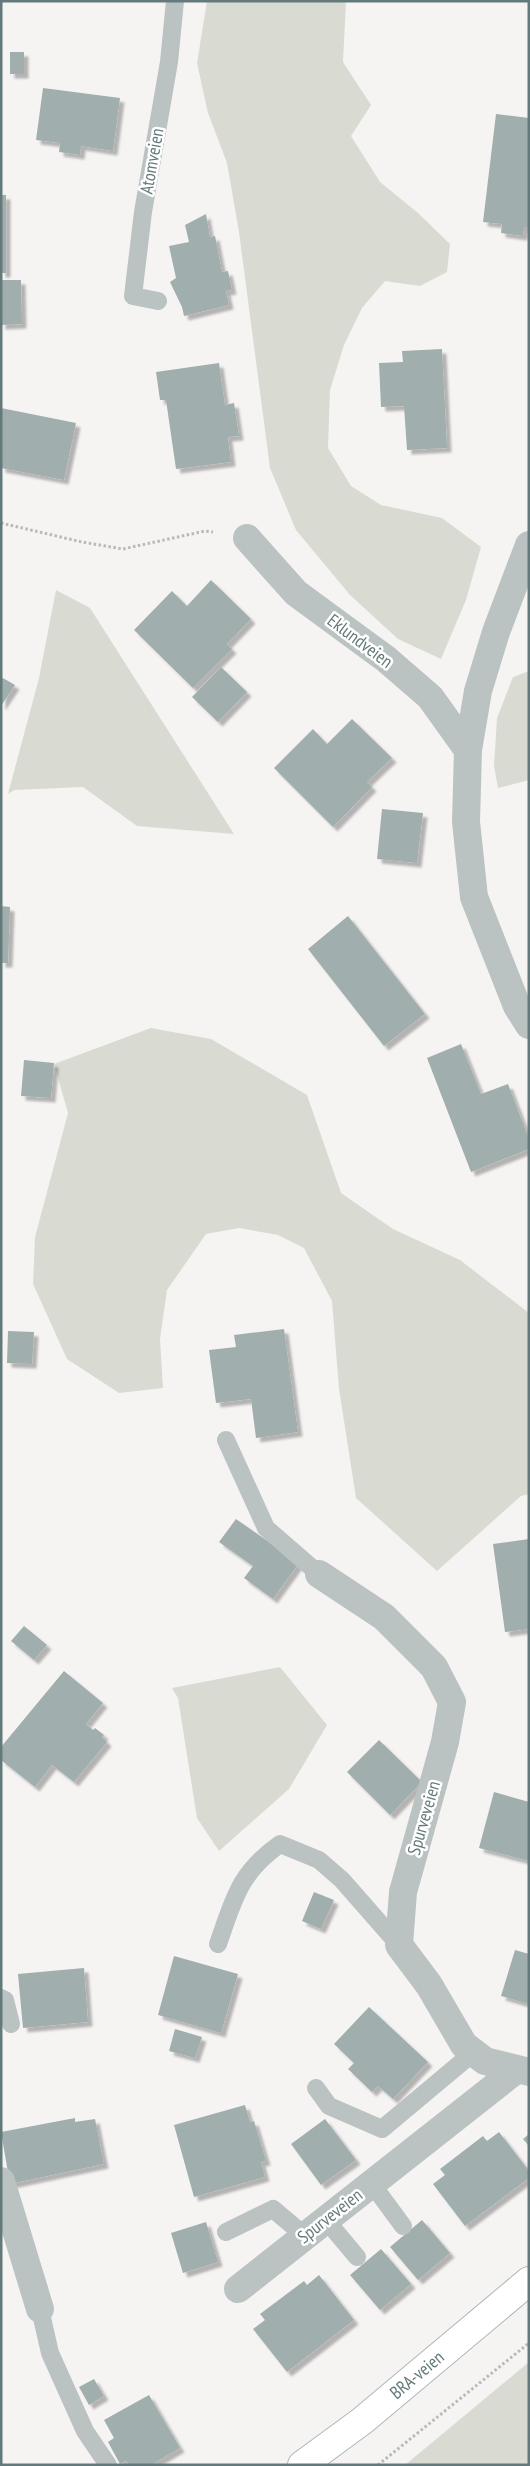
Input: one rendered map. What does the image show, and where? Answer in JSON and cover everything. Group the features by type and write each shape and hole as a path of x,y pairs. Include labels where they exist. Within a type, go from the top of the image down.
{"main road":[{"name":"BRA-veien","path":"302,2465 362,2421 529,2281"}],"street":[{"name":"Eklundveien","path":"247,538 296,593 386,659 430,697 468,750"},
{"path":"529,545 496,632 478,691 468,750 466,822 474,897 517,1006 529,1025"},
{"name":"Spurveveien","path":"320,1574 384,1617 434,1667 452,1702 445,1742 403,1892 400,1945 429,1985 464,2045 485,2061 522,2071"},
{"name":"Spurveveien","path":"238,2289 372,2184 522,2071"},
{"path":"1,2181 40,2309"}],"lane":[{"name":"Atomveien","path":"158,301 133,296 143,212 169,62 175,1"},
{"path":"226,1440 266,1528 320,1574"},
{"path":"218,1944 238,1887 260,1858 280,1844 319,1860 342,1880 400,1945"},
{"path":"1,1998 5,2000 10,2024"},
{"path":"316,2088 329,2106 382,2129 474,2052"},
{"path":"372,2184 403,2226"},
{"path":"226,2232 273,2209 305,2236"},
{"path":"326,2220 358,2257"},
{"path":"40,2309 50,2353 85,2431 108,2465"}],"path":[{"path":"1,523 82,542 123,549 205,530 247,538"},
{"path":"378,2465 529,2343"}],"shaded area":[{"path":"207,1 346,1 343,62 371,105 351,136 380,182 418,213 450,244 447,272 420,286 385,281 362,308 344,345 330,390 328,448 351,486 381,505 442,518 481,547 466,600 441,659 398,639 350,595 296,530 270,468 239,232 227,163 208,113 197,63"},
{"path":"56,590 90,608 234,834 137,826 83,787 14,790 8,794 39,678"},
{"path":"529,671 529,780 498,788 494,766 497,718 513,677"},
{"path":"151,1028 211,1039 307,1095 341,1193 393,1229 460,1260 529,1313 529,1494 521,1496 437,1571 356,1498 339,1389 332,1301 304,1248 278,1235 239,1228 206,1234 167,1290 160,1339 163,1388 119,1393 67,1359 33,1284 35,1237 68,1113 54,1064"},
{"path":"280,1667 327,1725 289,1789 219,1851 197,1818 178,1698 172,1688"},
{"path":"529,2362 529,2465 405,2465"}],"building":[{"path":"10,52 24,52 24,74 10,74"},
{"path":"43,88 120,98 113,151 81,146 80,155 59,152 60,143 36,140"},
{"path":"496,114 529,118 529,227 524,227 523,236 501,233 502,224 483,222"},
{"path":"1,195 6,195 6,273 1,273"},
{"path":"206,214 210,237 215,236 222,272 228,271 232,290 226,291 229,305 184,316 182,307 170,282 176,278 169,246 189,242 185,225"},
{"path":"1,280 21,280 22,324 1,325"},
{"path":"442,349 447,448 407,450 404,406 381,407 379,363 403,362 402,351"},
{"path":"219,363 225,405 234,403 239,436 228,437 231,462 176,469 166,400 160,400 156,372"},
{"path":"1,408 76,423 64,480 1,468"},
{"path":"211,580 251,619 227,644 232,649 193,688 134,630 172,591 187,606"},
{"path":"221,667 247,692 218,722 192,697"},
{"path":"1,677 15,685 1,706"},
{"path":"352,719 392,758 367,782 372,787 333,827 274,768 313,729 327,744"},
{"path":"382,809 423,813 417,863 377,859"},
{"path":"1,906 10,907 8,963 1,963"},
{"path":"348,916 425,1014 384,1046 308,949"},
{"path":"461,1044 481,1094 508,1084 529,1139 529,1149 471,1172 427,1058"},
{"path":"24,1060 54,1063 51,1098 21,1096"},
{"path":"284,1329 298,1432 256,1438 251,1399 216,1403 209,1350 236,1347 234,1335"},
{"path":"8,1331 34,1332 32,1364 7,1363"},
{"path":"236,1519 299,1563 273,1599 244,1578 253,1566 219,1542"},
{"path":"529,1539 529,1629 505,1632 493,1544"},
{"path":"24,1626 47,1645 34,1660 11,1641"},
{"path":"64,1671 103,1703 86,1724 104,1735 102,1737 107,1742 74,1782 52,1765 35,1787 1,1760 1,1747"},
{"path":"379,1740 422,1782 390,1815 347,1772"},
{"path":"494,1792 529,1802 529,1861 479,1848"},
{"path":"314,1892 334,1900 321,1929 302,1921"},
{"path":"515,1950 529,1954 529,2004 501,1996"},
{"path":"174,1956 238,1974 221,2033 158,2015"},
{"path":"84,1968 88,2022 23,2028 18,1974"},
{"path":"369,2007 428,2062 393,2099 378,2086 372,2092 348,2069 354,2063 334,2044"},
{"path":"175,2029 202,2037 195,2058 169,2051"},
{"path":"245,2105 250,2122 254,2121 266,2161 261,2162 265,2177 194,2197 174,2125"},
{"path":"75,2118 75,2122 95,2119 104,2164 10,2184 1,2132"},
{"path":"325,2119 356,2160 321,2185 291,2144"},
{"path":"499,2132 529,2171 529,2178 465,2226 433,2184 445,2175 440,2169 483,2136 487,2141"},
{"path":"529,2134 529,2146 523,2139"},
{"path":"422,2220 450,2253 418,2280 390,2247"},
{"path":"206,2222 218,2262 183,2273 171,2233"},
{"path":"381,2249 411,2284 380,2310 350,2275"},
{"path":"319,2275 354,2320 287,2372 253,2329 265,2320 260,2314 304,2281 307,2285"},
{"path":"94,2379 104,2396 89,2405 79,2387"},
{"path":"149,2395 180,2448 151,2465 129,2465 126,2461 120,2464 108,2442 114,2438 104,2420"}]}
